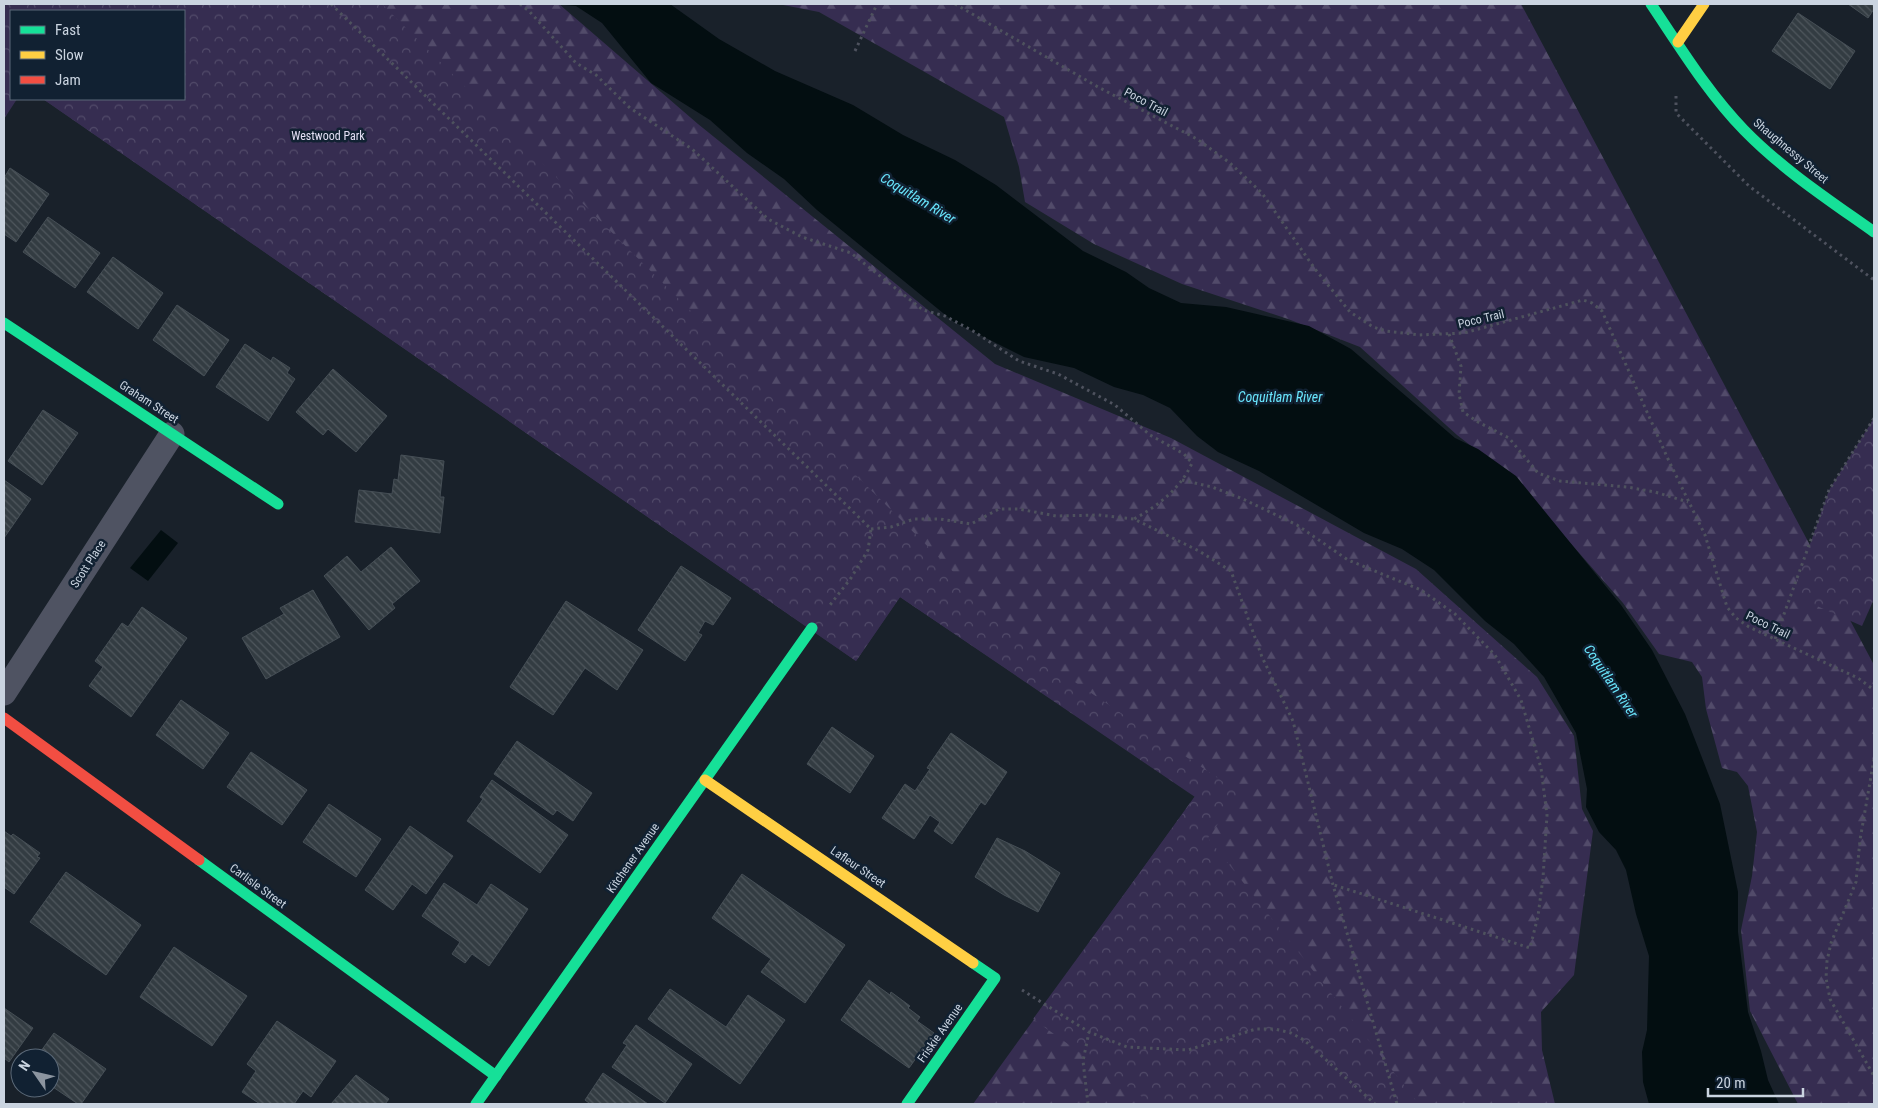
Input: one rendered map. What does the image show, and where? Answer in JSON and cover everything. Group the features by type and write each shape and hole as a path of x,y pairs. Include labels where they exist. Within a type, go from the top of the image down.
{"street":[{"name":"Shaughnessy Street","path":"1651,4 1728,113 1760,146 1796,176 1874,232"},
{"path":"1678,42 1704,4"},
{"name":"Graham Street","path":"4,322 278,504"},
{"name":"Scott Place","path":"4,694 172,434"},
{"name":"Kitchener Avenue","path":"476,1104 812,628"},
{"name":"Carlisle Street","path":"4,718 496,1076"},
{"name":"Lafleur Street","path":"705,780 994,978"},
{"name":"Friskie Avenue","path":"907,1104 994,978"}],"path":[{"path":"332,4 871,529"},
{"path":"520,4 576,63 596,75 630,108 692,149 768,219 802,237 852,254 923,310 945,316 973,331 1019,361 1058,374 1115,405 1150,435 1184,454 1192,463 1179,485 1148,511 1134,519"},
{"path":"855,51 877,4"},
{"name":"Poco Trail","path":"955,4 1098,87 1197,139 1230,163 1262,193 1315,269 1350,312 1372,326 1400,333 1419,335 1464,333 1583,300 1598,306 1602,311 1705,535 1727,608 1749,628 1775,638 1858,678 1874,690"},
{"path":"1449,334 1461,366 1460,394 1463,412 1509,438 1538,473 1560,481 1627,487 1655,492 1689,503"},
{"path":"1775,638 1829,490 1874,418"},
{"path":"1182,480 1212,487 1243,499 1296,525 1348,560 1421,590 1455,614 1495,655 1521,700 1541,768 1547,815 1543,878 1538,916 1530,948 1333,885"},
{"path":"871,529 891,526 914,519 940,519 971,524 999,509 1019,509 1056,516 1098,515 1134,519 1199,551 1231,571 1262,657 1292,721 1333,885 1397,1104"},
{"path":"812,628 851,578 868,550 871,529"},
{"path":"1874,759 1860,840 1856,882 1831,943 1826,978 1830,999 1874,1076"},
{"path":"994,978 1022,990 1089,1032 1128,1047 1188,1050 1256,1029 1283,1031 1304,1040 1375,1104"},
{"path":"1088,1104 1083,1061 1089,1032"}],"green space":[{"path":"4,4 559,4 698,124 995,364 1171,438 1416,569 1537,677 1574,736 1582,809 1593,831 1574,975 1541,1012 1542,1050 1555,1104 973,1104 1195,796 900,597 856,661 44,100 185,100 185,10 10,10 10,100 4,108"},
{"name":"Westwood Park","path":"4,4 382,4 1042,660 1240,793 1208,838 1419,1104 1152,1104 1033,1019 1195,797 900,597 856,661 44,100 185,100 185,10 10,10 10,100 16,100 4,119"},
{"path":"778,4 1521,4 1874,665 1874,1104 1798,1104 1750,1011 1741,930 1752,876 1757,832 1748,786 1737,772 1722,768 1706,709 1702,677 1692,662 1659,654 1623,603 1515,480 1457,435 1360,347 1288,319 1182,284 1094,244 1025,202 1019,167 1004,117 819,12"},
{"path":"1874,418 1874,599 1862,626 1792,595 1829,490"}],"water":[{"name":"Coquitlam River","path":"555,4 670,4 719,39 775,71 853,105 903,135 955,160 996,185 1083,251 1126,272 1149,288 1181,303 1226,307 1309,326 1351,349 1455,438 1478,449 1516,476 1621,605 1652,650 1685,714 1720,804 1738,892 1738,932 1748,1012 1768,1080 1779,1104 1649,1104 1643,1082 1642,1052 1647,1030 1649,956 1636,914 1626,870 1616,850 1599,832 1586,807 1587,789 1576,733 1544,677 1514,644 1485,621 1434,570 1402,549 1364,533 1259,471 1218,452 1197,436 1170,408 1143,395 1114,387 1074,368 1024,357 954,322 817,210 784,179 747,153 710,120 651,83 602,23 576,6"},
{"path":"161,530 178,543 148,581 130,568"}],"building":[{"path":"1848,4 1874,4 1874,9 1868,18"},
{"path":"1798,13 1855,51 1830,89 1772,51"},
{"path":"10,168 49,194 16,242 4,234 4,178"},
{"path":"48,217 100,253 75,288 23,252"},
{"path":"113,257 163,293 138,329 87,292"},
{"path":"177,305 229,340 204,376 153,340"},
{"path":"245,344 271,361 273,357 290,368 287,373 295,379 268,421 216,387"},
{"path":"333,369 387,416 356,452 328,429 323,435 296,412"},
{"path":"43,410 78,433 42,485 8,461"},
{"path":"401,455 444,461 440,497 444,497 440,533 355,522 359,490 392,494 394,479 398,480"},
{"path":"4,480 31,499 4,538"},
{"path":"391,547 420,581 392,604 395,608 369,630 324,576 347,556 361,572"},
{"path":"681,566 731,598 713,625 705,621 698,633 702,635 685,661 638,630"},
{"path":"313,590 340,637 266,679 242,638 284,614 280,608"},
{"path":"566,601 643,650 617,690 585,668 553,715 510,687"},
{"path":"142,607 187,638 131,717 89,686 103,667 95,661 122,623 128,627"},
{"path":"181,700 229,733 203,769 156,735"},
{"path":"832,727 874,756 850,793 807,764"},
{"path":"951,733 1007,772 985,805 981,802 952,844 934,831 940,822 930,815 914,839 882,818 905,784 915,791 930,769 927,768"},
{"path":"517,741 592,793 573,821 557,810 553,815 494,774"},
{"path":"251,752 307,790 282,825 227,787"},
{"path":"492,780 568,835 540,873 467,821 483,799 480,797"},
{"path":"329,804 381,839 356,877 303,842"},
{"path":"410,826 453,856 426,894 412,884 393,910 365,890"},
{"path":"4,831 11,836 13,834 40,853 37,857 40,858 14,894 4,887"},
{"path":"997,838 1025,851 1060,873 1038,912 1004,895 975,877"},
{"path":"66,872 141,925 106,975 30,922"},
{"path":"742,874 845,945 805,1003 761,972 771,959 712,918"},
{"path":"444,883 477,905 491,884 528,909 489,966 472,954 465,963 452,954 460,942 422,916"},
{"path":"174,947 247,996 212,1046 140,997"},
{"path":"869,980 890,995 891,992 910,1006 908,1008 920,1017 917,1021 934,1033 909,1068 841,1020"},
{"path":"670,989 726,1027 748,995 785,1020 740,1084 648,1019"},
{"path":"4,1008 33,1028 19,1048 10,1048 9,1062 4,1058"},
{"path":"277,1021 336,1061 311,1097 303,1091 294,1104 260,1104 242,1092 256,1071 247,1064"},
{"path":"636,1025 692,1064 665,1103 612,1067 627,1045 623,1043"},
{"path":"54,1033 106,1069 81,1104 78,1104 60,1092 60,1048 43,1048"},
{"path":"603,1073 648,1104 588,1104 585,1100"},
{"path":"356,1075 389,1099 385,1104 331,1104"}],"traffic: fast":[{"path":"1651,4 1706,85 1744,130 1790,171 1874,232"},
{"path":"4,323 278,504"},
{"path":"476,1104 812,628"},
{"path":"199,860 496,1076"},
{"path":"907,1104 995,978 973,963"}],"traffic: slow":[{"path":"1678,42 1704,4"},
{"path":"705,780 973,963"}],"traffic: jam":[{"path":"4,718 199,860"}]}
